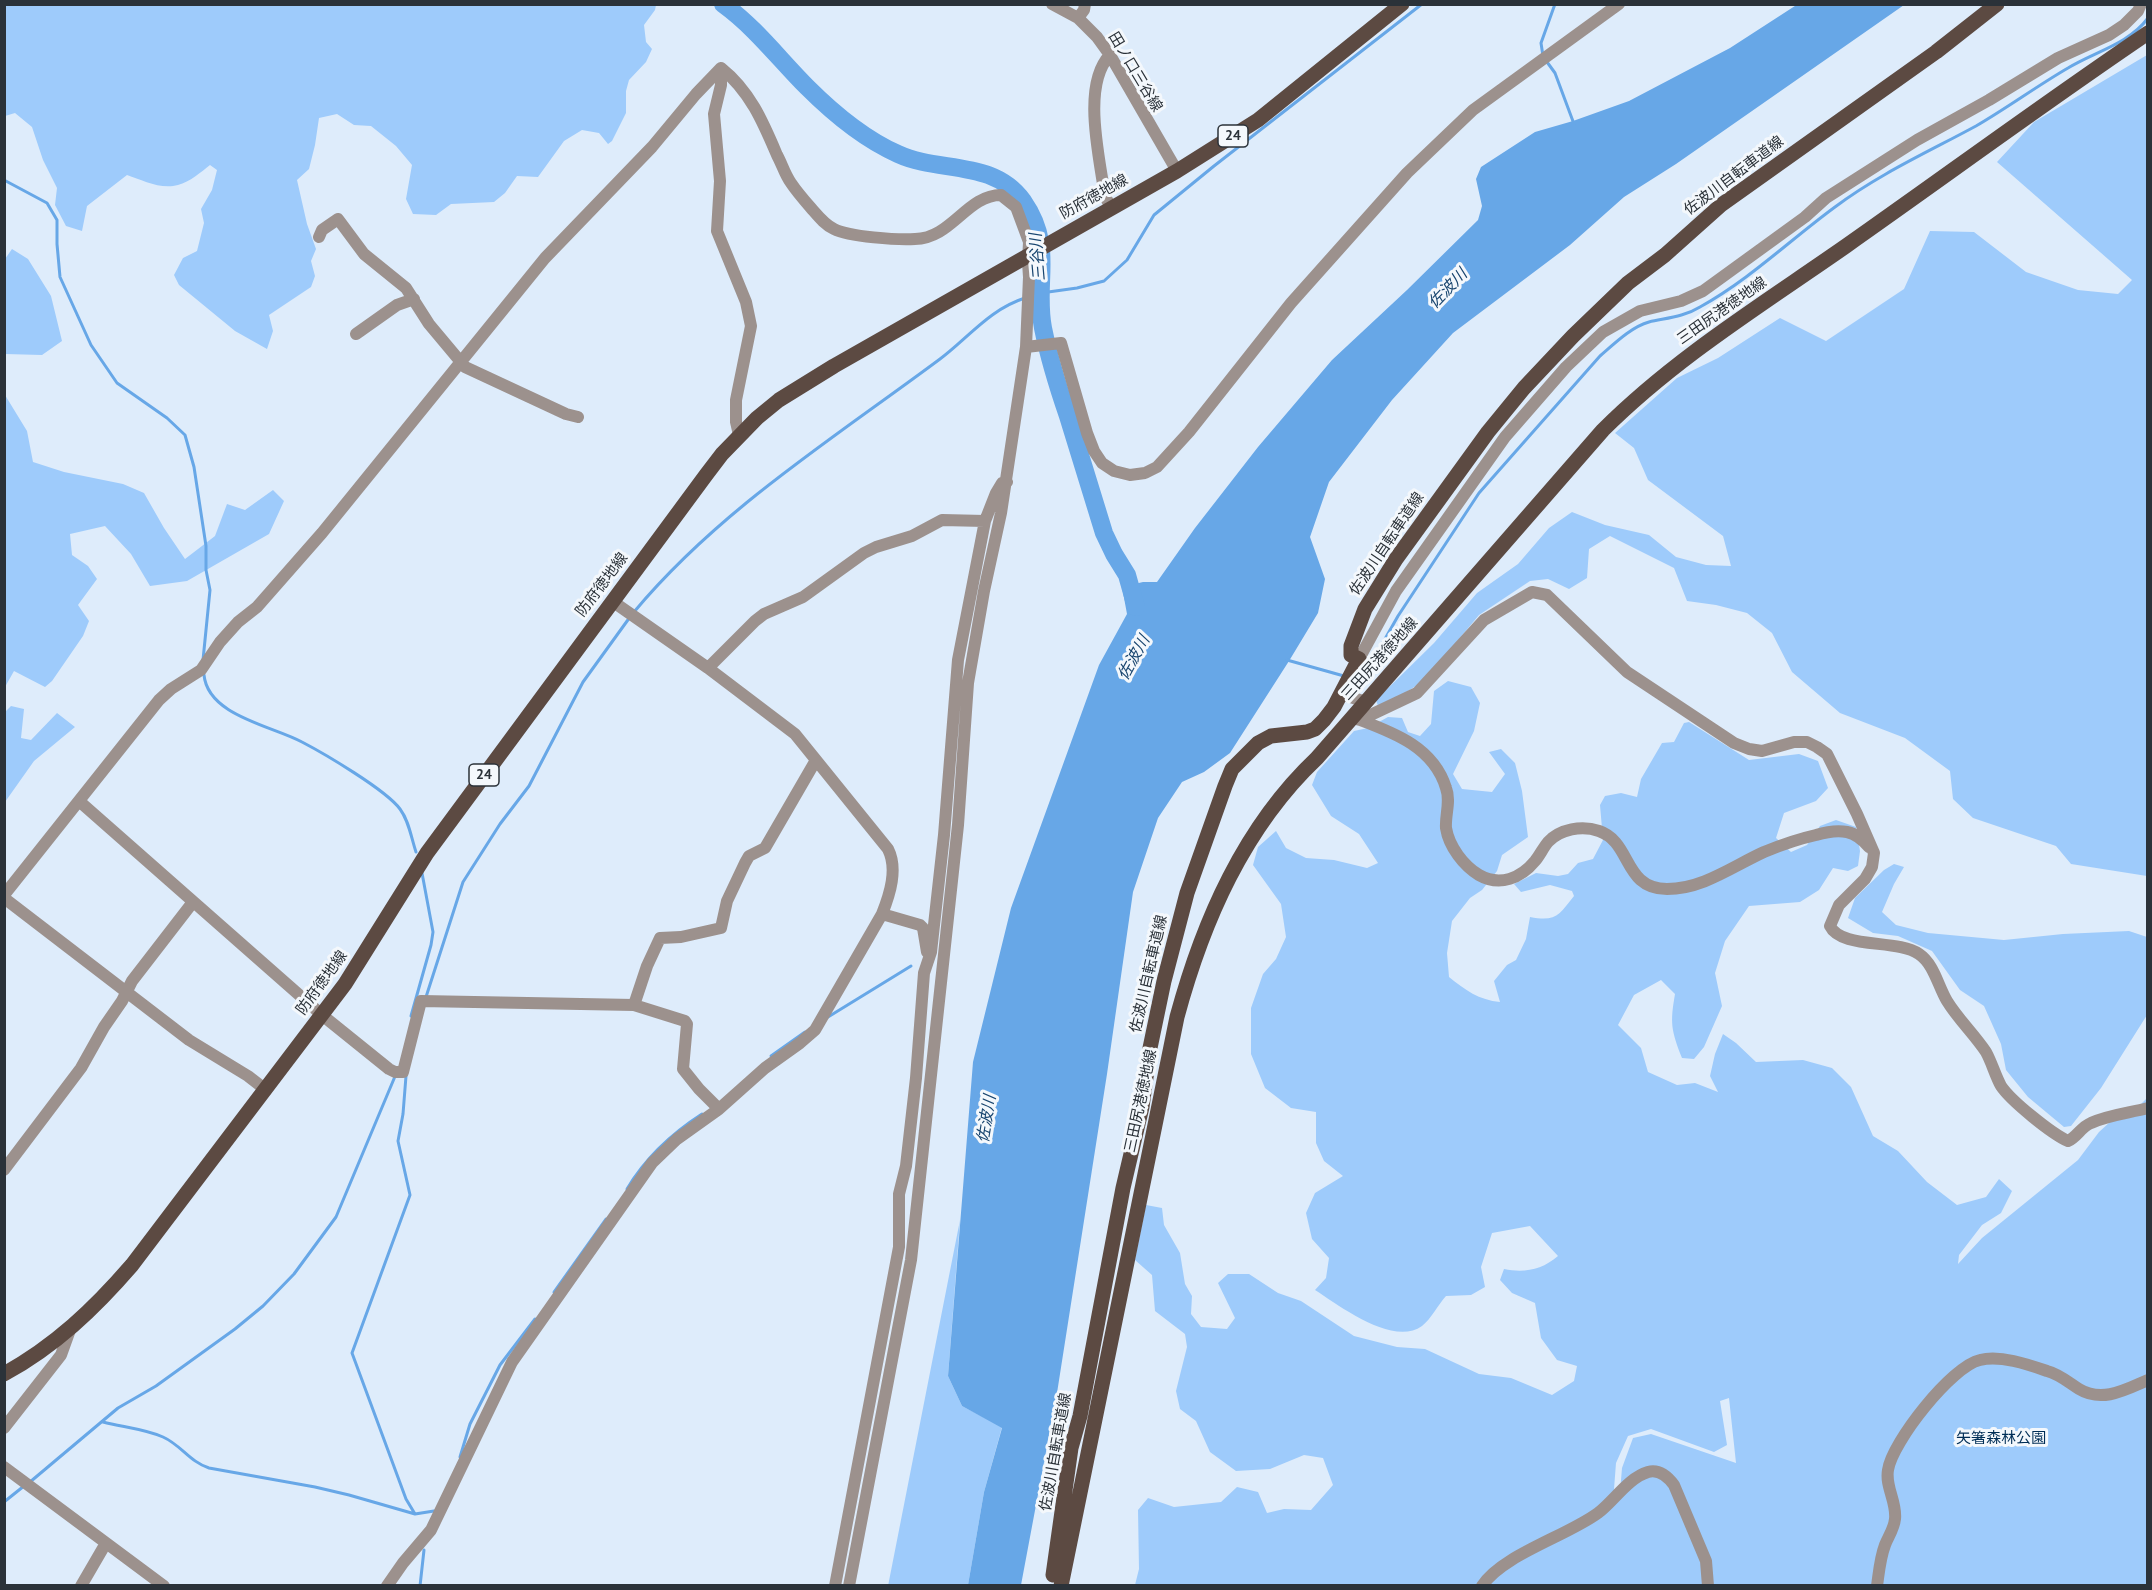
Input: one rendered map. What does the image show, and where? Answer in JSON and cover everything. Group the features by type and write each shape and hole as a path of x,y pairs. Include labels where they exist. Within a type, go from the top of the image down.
{"main road":[{"name":"防府徳地線","path":"4,1374 31,1359 70,1330 99,1303 132,1265 322,1015 366,953 427,853 612,601 739,435 779,400 1177,171 1258,120 1402,4"},
{"name":"佐波川自転車道線","path":"1051,1586 1071,1448 1080,1416 1123,1188 1142,1107 1150,1048 1164,981 1194,872 1232,769 1258,743 1270,736 1307,732 1314,729 1334,707 1357,663 1351,655 1351,646 1365,609 1396,559 1488,432 1524,388 1573,336 1628,283 1665,255 1721,205 1936,52 1997,4"},
{"name":"三田尻港徳地線","path":"1061,1586 1078,1483 1177,1017 1188,975 1203,933 1248,841 1294,779 1356,719 1366,702 1603,430 1627,406 1667,372 2046,102 2148,33"}],"street":[{"name":"田ノ口三谷線","path":"1052,4 1078,18 1097,37 1110,55 1177,171"},
{"path":"1078,18 1085,4"},
{"path":"1032,347 1061,343 1087,433 1102,463 1114,471 1130,475 1145,473 1157,467 1189,432 1290,303 1407,173 1473,110 1619,4"},
{"path":"1357,663 1396,591 1453,507 1505,437 1566,367 1603,332 1640,311 1681,302 1703,291 1805,217 1826,198 1917,140 2058,58 2109,35 2124,24 2141,4"},
{"path":"1110,55 1104,62 1099,75 1094,105 1105,197 1113,208"},
{"path":"721,68 748,95 756,108 790,183 823,222 834,229 901,239 927,238 941,231 982,199 989,195 1001,195 1016,207 1031,253 1029,278 1032,347 968,683 958,825 911,1260 849,1586"},
{"path":"266,1090 248,1076 189,1040 4,897 159,700 171,689 201,670 220,642 238,622 257,607 322,533 545,258 667,131 696,94 721,68"},
{"path":"721,68 721,85 714,114 720,181 717,231 746,302 751,326 736,400 736,422 739,435"},
{"path":"320,237 322,230 338,219 364,254 406,288 429,324 465,367 566,414 578,417"},
{"path":"356,334 397,306 414,299"},
{"path":"835,1586 899,1247 899,1194 906,1166 924,973 931,952 944,836 958,660 985,521 996,493 1002,483 1006,482"},
{"path":"708,668 764,614 803,597 864,553 912,536 942,520 985,521"},
{"path":"1356,719 1417,693 1484,620 1532,592 1547,595 1627,672 1734,743 1762,751 1794,742 1807,742 1827,754 1874,853 1872,867 1865,879 1839,905 1833,916 1830,926 1833,932 1845,938 1909,949 1921,956 1931,968 1945,999 1987,1054 2001,1086 2013,1100 2056,1135 2068,1141 2088,1124 2148,1108"},
{"path":"387,1586 431,1530 512,1362 652,1163 676,1139 765,1068 800,1044 818,1025 882,914 892,878 893,859 888,849 795,734 708,668 612,601"},
{"path":"1343,690 1366,702"},
{"path":"1356,719 1401,736 1423,753 1438,769 1447,789 1446,828 1454,849 1464,863 1480,876 1499,882 1525,872 1548,842 1557,835 1580,827 1599,831 1615,841 1636,878 1649,886 1667,889 1684,887 1711,879 1797,839 1833,831 1848,832 1860,837 1874,853"},
{"path":"634,1005 647,966 660,938 681,937 721,928 728,901 745,863 749,856 765,848 816,760"},
{"path":"79,801 322,1015 389,1069 399,1073 403,1072 421,1001 634,1005 676,1018 687,1024 683,1069 717,1106"},
{"path":"4,1170 81,1068 132,981 193,902"},
{"path":"882,914 920,925 923,928 932,1011 936,1013"},
{"path":"900,1222 914,1184 919,1180"},
{"path":"1123,1188 1141,1192"},
{"path":"4,1428 62,1355 70,1330"},
{"path":"1877,1586 1882,1557 1895,1519 1894,1502 1888,1483 1888,1469 1907,1429 1932,1398 1963,1368 1977,1360 1992,1358 2005,1360 2048,1371 2093,1396 2120,1393 2148,1380"},
{"path":"1063,1513 1078,1483 1071,1448"},
{"path":"4,1467 164,1586"},
{"path":"1482,1586 1487,1577 1503,1565 1598,1513 1638,1477 1649,1471 1667,1476 1674,1485 1706,1561 1708,1586"},
{"path":"81,1586 106,1543"}],"green space":[{"path":"5,4 656,5 644,25 646,42 652,49 646,62 629,80 626,91 626,113 612,141 608,144 599,133 582,130 564,141 538,177 517,176 505,193 494,202 451,204 436,215 413,214 406,199 412,165 396,146 371,126 354,125 337,114 319,118 309,169 297,180 307,224 316,249 311,261 315,276 311,287 269,315 273,331 267,349 235,331 179,285 174,275 183,258 197,251 204,223 201,209 212,190 217,170 210,165 187,182 172,186 152,184 127,175 87,206 82,231 66,226 55,205 57,188 43,160 32,127 15,113 5,116"},
{"path":"2147,55 2147,876 2071,864 2056,846 1973,818 1953,799 1950,771 1905,738 1840,713 1792,672 1772,633 1747,613 1687,601 1674,568 1610,536 1589,549 1587,578 1569,589 1548,579 1530,581 1479,615 1424,681 1379,709 1376,700 1434,643 1477,593 1518,564 1549,528 1572,512 1605,525 1649,535 1676,557 1706,565 1731,566 1723,536 1648,480 1634,448 1615,433 1677,378 1718,358 1780,318 1826,341 1904,289 1930,231 1974,232 2026,272 2078,290 2118,294 2132,280 1997,162 2034,122"},
{"path":"12,249 28,259 51,296 62,341 42,355 5,354 5,259"},
{"path":"5,395 27,431 33,462 64,472 123,484 144,493 185,559 215,536 227,504 245,510 273,490 284,501 269,534 187,581 150,586 131,554 105,526 70,534 72,555 88,566 97,579 78,605 89,621 83,636 52,681 45,687 14,671 5,687"},
{"name":"矢箸森林公園","path":"1448,681 1471,687 1480,703 1474,731 1453,774 1462,789 1492,792 1505,774 1489,752 1501,749 1515,763 1522,791 1528,837 1502,855 1497,871 1482,890 1470,898 1452,921 1447,953 1449,977 1473,994 1500,1002 1494,981 1507,965 1516,960 1526,939 1530,917 1551,918 1556,916 1574,896 1572,891 1550,885 1521,892 1514,884 1536,873 1558,876 1568,874 1578,863 1593,859 1603,840 1600,805 1605,796 1621,793 1637,797 1641,779 1662,743 1674,742 1684,723 1689,722 1749,760 1799,754 1818,761 1828,788 1816,801 1784,813 1776,838 1791,852 1807,845 1820,826 1836,820 1856,827 1860,851 1858,866 1848,871 1833,868 1819,890 1800,902 1749,906 1725,941 1715,973 1722,1006 1704,1047 1694,1059 1682,1058 1676,1040 1672,1026 1675,994 1661,980 1634,995 1618,1025 1641,1048 1648,1072 1677,1085 1695,1083 1718,1092 1710,1076 1723,1034 1756,1062 1803,1060 1832,1068 1851,1087 1873,1136 1898,1151 1927,1182 1957,1205 1986,1197 1999,1179 2012,1191 2001,1213 1982,1225 1959,1255 1958,1264 1982,1238 2078,1160 2099,1132 2110,1122 2132,1113 2147,1098 2147,1585 1135,1585 1139,1569 1138,1510 1148,1498 1174,1507 1221,1502 1237,1487 1258,1492 1267,1513 1284,1509 1311,1510 1333,1485 1323,1458 1304,1455 1270,1469 1236,1471 1210,1452 1196,1421 1180,1409 1176,1391 1187,1347 1185,1334 1155,1311 1152,1275 1135,1260 1146,1205 1162,1208 1164,1225 1180,1253 1185,1284 1192,1296 1191,1314 1201,1327 1227,1329 1235,1318 1218,1283 1228,1274 1249,1274 1278,1293 1301,1301 1354,1336 1397,1347 1425,1349 1479,1374 1511,1378 1552,1395 1574,1381 1577,1366 1557,1360 1541,1338 1535,1303 1512,1293 1500,1280 1504,1269 1519,1271 1532,1269 1558,1256 1530,1226 1492,1233 1481,1267 1485,1287 1471,1295 1446,1296 1422,1326 1410,1331 1382,1328 1367,1322 1315,1290 1326,1278 1329,1258 1312,1239 1306,1213 1315,1193 1343,1176 1324,1161 1316,1143 1316,1112 1291,1108 1265,1088 1251,1054 1251,1008 1263,974 1276,959 1286,937 1281,904 1253,865 1258,847 1276,831 1286,848 1306,858 1334,860 1367,868 1378,863 1359,834 1331,816 1312,785 1317,772 1354,731 1368,728 1388,717 1402,718 1408,732 1420,736 1431,724 1434,691","holes":["1729,1398 1736,1463 1651,1434 1633,1438 1622,1468 1620,1492 1614,1489 1616,1463 1628,1436 1651,1429 1714,1452 1727,1445 1720,1401"]},
{"path":"11,706 24,709 21,738 31,740 57,713 75,727 34,761 5,802 5,712"},
{"path":"1894,864 1904,867 1882,912 1896,925 1928,933 2004,940 2129,931 2147,937 2147,1015 2101,1088 2071,1126 2064,1127 2028,1097 2006,1070 2001,1044 1984,1006 1960,990 1932,951 1898,936 1873,933 1848,918 1855,898 1884,870"},
{"path":"960,1220 948,1376 962,1406 1002,1427 984,1492 968,1585 888,1586"}],"water":[{"name":"佐波川","path":"1798,4 1904,5 1676,164 1624,197 1570,245 1453,333 1392,400 1329,482 1310,537 1325,579 1318,613 1230,753 1204,772 1182,782 1158,818 1133,892 1057,1393 1021,1585 968,1585 984,1492 1002,1428 962,1406 948,1376 973,1062 1011,908 1099,665 1127,614 1122,587 1143,582 1157,582 1195,528 1258,447 1332,360 1478,220 1482,206 1476,179 1481,167 1535,132 1629,101 1730,48"}],"waterway":[{"name":"三谷川","path":"723,4 757,33 817,97 861,133 885,148 914,160 965,169 997,179 1011,188 1023,201 1033,218 1041,249 1041,311 1051,361 1104,533 1127,575 1136,607"},
{"path":"1031,296 1104,281 1127,260 1154,215 1422,4"},
{"path":"1543,56 1541,43 1555,4"},
{"path":"1356,677 1368,669 1398,616 1479,493 1600,356 1617,341 1642,324 1688,313 1718,296 1869,184 1976,126 2078,62 2121,41 2131,35 2148,18"},
{"path":"1547,62 1555,73 1574,124"},
{"path":"4,180 47,203 57,220 60,277 91,345 117,383 167,418 185,435 194,467 210,590 203,660"},
{"path":"634,612 667,575 740,508 940,359 990,317 1012,303 1025,298"},
{"path":"426,997 463,882 500,824 529,786 583,682 630,617"},
{"path":"1287,660 1344,676"},
{"path":"204,675 208,689 217,701 229,710 302,742 339,763 393,801 408,824 416,852"},
{"path":"411,1016 433,932 422,873"},
{"path":"828,1017 911,966"},
{"path":"771,1056 805,1032"},
{"path":"30,1482 118,1408 156,1386 235,1329 263,1306 294,1274 336,1217 396,1074"},
{"path":"406,1076 398,1141 410,1195 352,1353 406,1499 415,1514"},
{"path":"627,1189 634,1177 660,1147 702,1114"},
{"path":"554,1292 606,1219"},
{"path":"460,1457 470,1424 500,1365 535,1319"},
{"path":"103,1422 163,1437 196,1462 209,1468 315,1487 415,1514 434,1511"},
{"path":"4,1502 24,1486"},
{"path":"420,1586 424,1550"}]}
